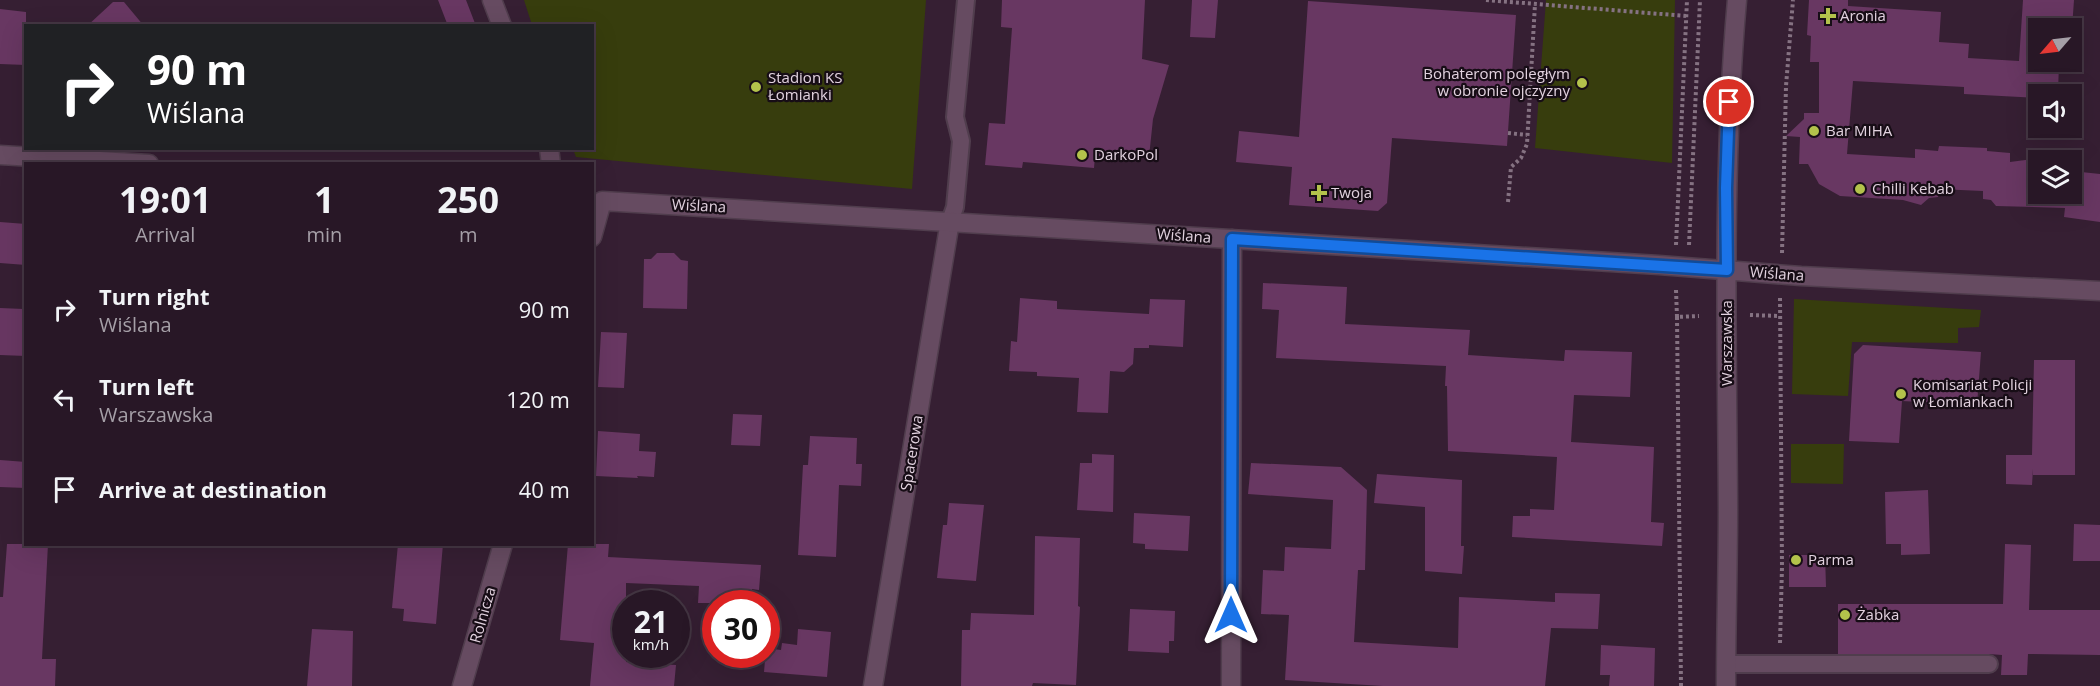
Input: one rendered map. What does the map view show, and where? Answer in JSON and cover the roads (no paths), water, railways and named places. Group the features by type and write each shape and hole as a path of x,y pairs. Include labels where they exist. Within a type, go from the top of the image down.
{"street":[{"path":"492,0 501,24"},
{"name":"Warszawska","path":"1726,686 1728,513 1726,188 1730,81 1737,0"},
{"path":"0,155 116,162"},
{"path":"594,225 598,200"},
{"name":"Wiślana","path":"598,200 1801,276 2100,291"},
{"name":"Spacerowa","path":"873,686 950,221"},
{"path":"1231,686 1232,239"},
{"name":"Rolnicza","path":"462,686 502,546"}],"lane":[{"path":"950,221 955,207 961,141 955,117 966,0"},
{"path":"1726,664 1989,664"}],"place":[{"name":"Aronia","path":"1828,16"},
{"name":"Bohaterom poległym w obronie ojczyzny","path":"1582,83"},
{"name":"Stadion KS Łomianki","path":"756,87"},
{"name":"Bar MIHA","path":"1814,131"},
{"name":"DarkoPol","path":"1082,155"},
{"name":"Chilli Kebab","path":"1860,189"},
{"name":"Twoja","path":"1319,193"},
{"name":"Komisariat Policji w Łomiankach","path":"1901,394"},
{"name":"Parma","path":"1796,560"},
{"name":"Żabka","path":"1845,615"}]}
